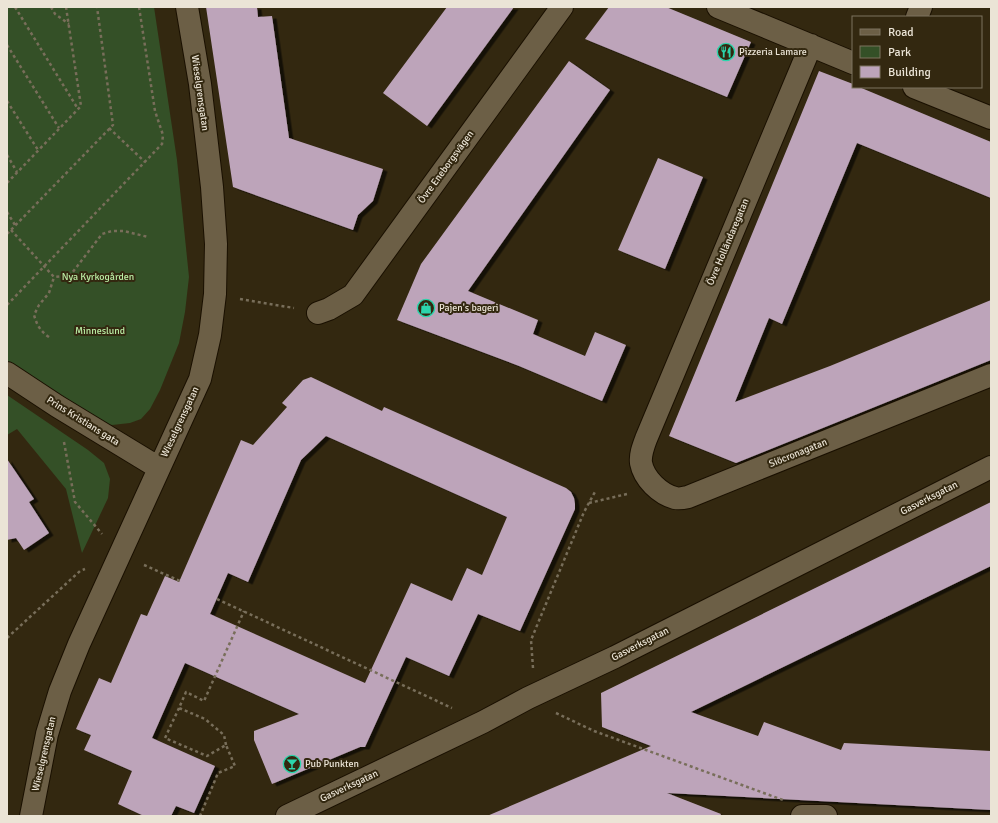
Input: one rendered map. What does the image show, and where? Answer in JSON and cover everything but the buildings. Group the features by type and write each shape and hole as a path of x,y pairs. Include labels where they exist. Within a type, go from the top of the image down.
{"street":[{"name":"Wieselgrensgatan","path":"31,816 47,734 60,690 79,644 200,379 210,336 215,294 216,244 212,187 200,84 187,7"},
{"name":"Övre Eneborgsvägen","path":"318,313 329,309 353,295 562,7"},
{"path":"718,7 852,62"},
{"name":"Övre Holländaregatan","path":"646,439 811,45"},
{"path":"916,88 991,118"},
{"name":"Prins Kristians gata","path":"7,373 57,406 159,468"},
{"name":"Siöcronagatan","path":"646,439 641,455 641,463 646,477 663,492 676,498 688,497 991,375"},
{"name":"Gasverksgatan","path":"287,816 615,657 991,467"},
{"path":"795,809 826,816"}],"path":[{"path":"15,7 78,108"},
{"path":"51,7 55,14 69,24"},
{"path":"7,183 80,106 66,7"},
{"path":"7,234 113,125 97,7"},
{"path":"7,305 162,144 163,135 155,111 139,7"},
{"path":"7,45 59,128"},
{"path":"7,101 38,150"},
{"path":"109,128 145,162"},
{"path":"7,155 17,172"},
{"path":"7,212 16,226"},
{"path":"11,230 54,277"},
{"path":"54,277 65,276 72,273 102,234 112,230 124,231 148,237"},
{"path":"49,337 37,326 34,315 39,305 49,293 54,277"},
{"path":"215,294 318,313"},
{"path":"57,406 75,502 120,554 180,581"},
{"path":"589,504 656,487"},
{"path":"531,640 596,490"},
{"path":"7,638 80,571 120,554"},
{"path":"217,599 483,722"},
{"path":"226,745 207,756 165,738 186,692 204,701 244,611"},
{"path":"528,698 594,731 795,809"},
{"path":"179,708 205,719 224,735 226,745 235,766 218,773 200,816"}],"green space":[{"name":"Nya Kyrkogården","path":"7,7 154,7 177,160 189,277 185,312 179,343 160,390 150,409 141,419 130,423 112,425 99,422 7,364"},
{"path":"7,395 88,450 104,463 110,479 108,498 82,553 66,489 17,429 7,435"}],"place":[{"name":"Pizzeria Lamare","path":"726,52"},
{"name":"Pajen's bageri","path":"426,308"},
{"name":"Pub Punkten","path":"292,764"}],"park label":[{"name":"Minneslund","path":"100,331"}]}
